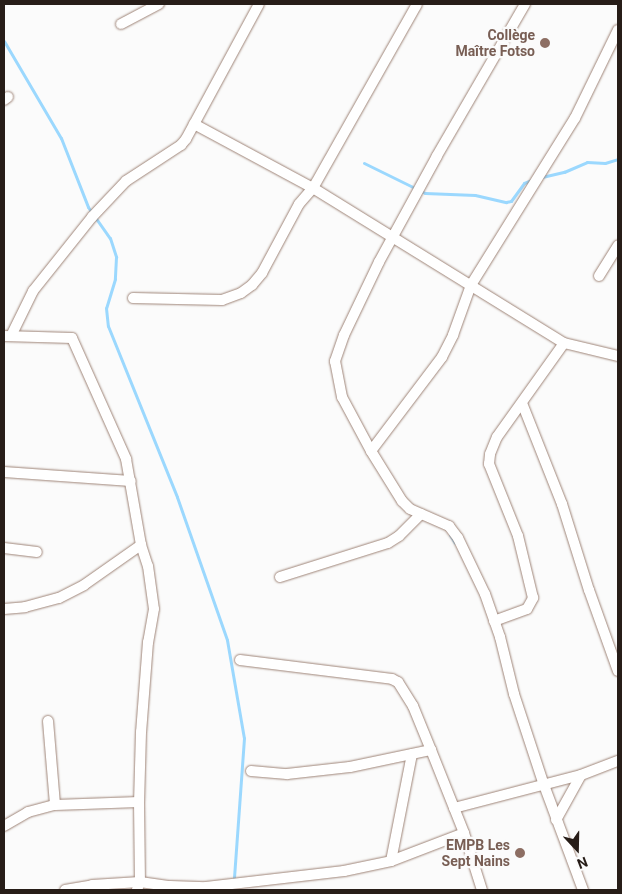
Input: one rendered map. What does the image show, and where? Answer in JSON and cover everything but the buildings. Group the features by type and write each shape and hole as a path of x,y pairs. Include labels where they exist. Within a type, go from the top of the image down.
{"street":[{"path":"120,24 159,4"},
{"path":"138,886 139,802 144,696 154,609 148,566 141,545 126,459 72,338 8,336 33,292 71,241 126,181 180,145 194,124 259,4"},
{"path":"133,298 222,300 241,293 262,273 299,204 313,188 417,4"},
{"path":"525,4 437,156 344,335 335,361 342,397 370,451 402,501 410,509 449,526 458,538 484,594 494,621 514,694 544,785 584,890"},
{"path":"370,451 442,357 453,335 471,285 575,118 618,30"},
{"path":"194,124 313,188 564,343 618,357"},
{"path":"599,276 618,246"},
{"path":"494,621 528,609 533,598 518,536 489,464 490,454 497,437 564,343"},
{"path":"522,402 562,504 589,590 618,671"},
{"path":"4,472 131,481"},
{"path":"280,577 388,543 399,536 421,514"},
{"path":"4,609 25,607 59,598 84,585 141,545"},
{"path":"4,548 37,552"},
{"path":"240,660 392,679 403,687 431,750 464,833 482,890"},
{"path":"48,721 55,805"},
{"path":"251,771 287,774 350,767 431,750"},
{"path":"391,861 412,754"},
{"path":"454,808 581,775 618,761"},
{"path":"556,820 581,775"},
{"path":"4,825 28,812 55,805 139,802"},
{"path":"65,890 92,885 240,887 344,871 391,861 464,833"}],"waterway":[{"path":"4,41 61,138 88,207 110,238 116,257 115,279 106,308 108,326 177,497 227,640 244,738 233,890"},
{"path":"542,177 564,172 587,162 605,163 618,159"},
{"path":"364,163 425,193 475,195 506,202 511,201 524,183 534,179"},
{"path":"450,535 455,543"}],"place":[{"name":"Collège Maître Fotso","path":"545,43"},
{"name":"EMPB Les Sept Nains","path":"520,853"}]}
